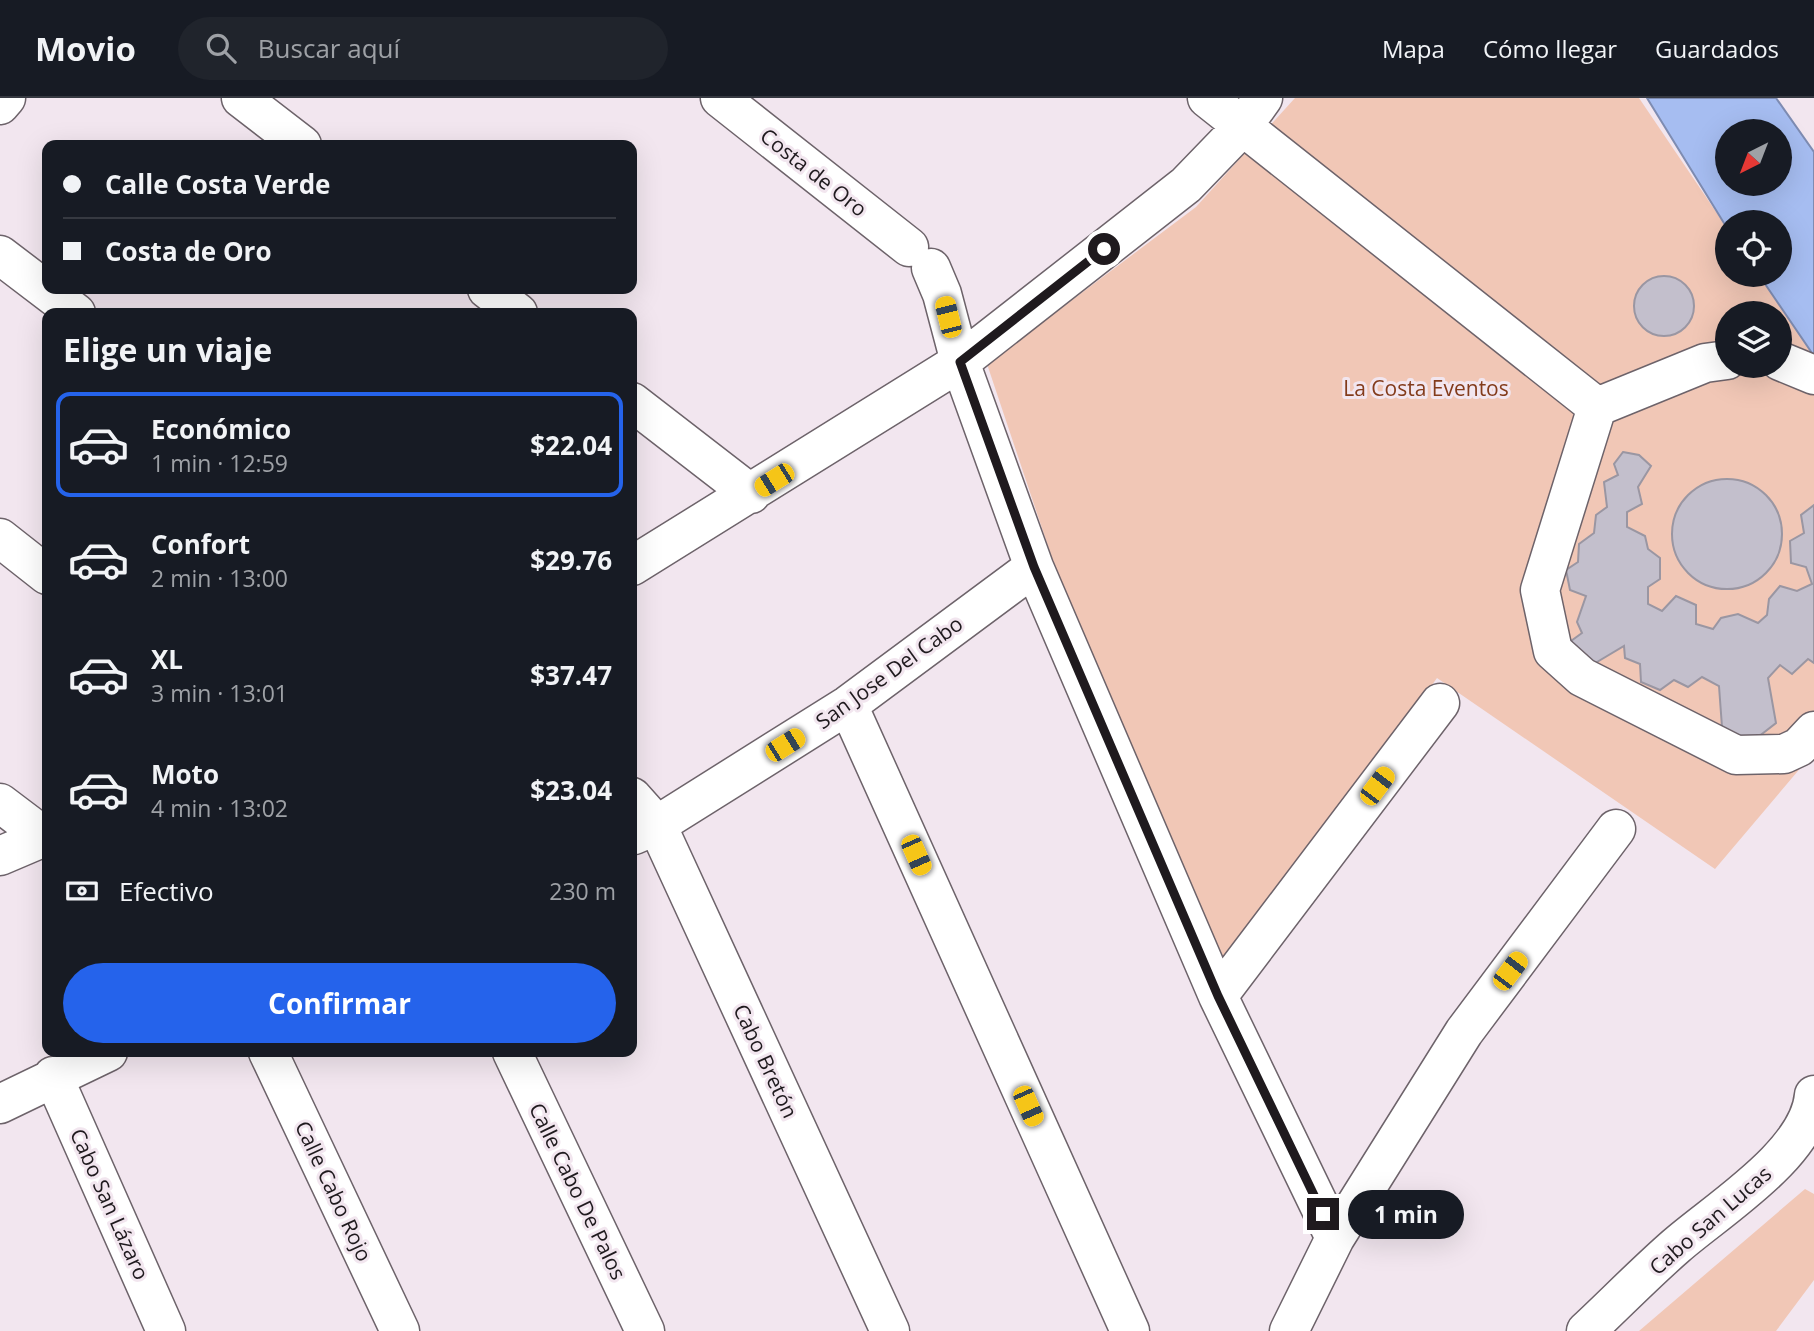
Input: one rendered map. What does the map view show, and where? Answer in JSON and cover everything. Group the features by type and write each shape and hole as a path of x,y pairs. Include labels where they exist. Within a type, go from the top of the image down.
{"street":[{"path":"0,105 6,98"},
{"path":"242,98 296,140"},
{"name":"Costa de Oro","path":"720,98 920,257 943,294 960,362 1034,567 1218,996 1335,1238"},
{"path":"1207,98 1253,112 1597,407"},
{"path":"637,563 960,362 1185,185 1253,112"},
{"path":"0,255 42,287"},
{"path":"51,294 69,308"},
{"path":"493,294 511,308"},
{"path":"1597,407 1705,363 1715,362"},
{"path":"1792,366 1814,375"},
{"path":"637,406 751,494"},
{"path":"1597,407 1540,590 1553,652 1582,677 1736,755 1784,754 1799,747 1814,731"},
{"path":"0,538 42,571"},
{"name":"San Jose Del Cabo","path":"644,830 848,705 1034,567"},
{"path":"1218,996 1440,702"},
{"path":"848,705 1130,1331"},
{"path":"0,803 42,833"},
{"name":"Cabo Bretón","path":"637,811 644,830 890,1331"},
{"path":"1289,1331 1335,1238 1464,1032 1616,830"},
{"path":"0,856 42,838"},
{"path":"0,1104 97,1057"},
{"name":"Calle Cabo Rojo","path":"270,1057 400,1331"},
{"name":"Calle Cabo De Palos","path":"514,1057 645,1331"},
{"name":"Cabo San Lázaro","path":"53,1076 166,1331"},
{"name":"Cabo San Lucas","path":"1586,1331 1676,1246 1773,1166 1798,1136 1814,1096"}],"green space":[{"name":"La Costa Eventos","path":"1295,98 1639,98 1715,210 1715,287 1767,287 1777,301 1715,301 1715,378 1792,378 1792,324 1814,356 1814,752 1715,869 1437,678 1223,975 1055,567 987,364 1196,207"},
{"path":"1805,1189 1814,1194 1814,1280 1776,1331 1639,1331"}],"water":[{"path":"1647,98 1776,98 1791,119 1715,119 1715,196 1792,196 1792,121 1814,152 1814,356 1792,324 1792,301 1777,301 1767,287 1792,287 1792,210 1716,210"}],"building":[{"path":"1664,276 1681,281 1689,289 1694,306 1689,323 1681,331 1664,336 1647,331 1639,323 1634,306 1639,289 1647,281"},
{"path":"1623,452 1639,455 1651,466 1638,487 1642,504 1627,512 1627,527 1645,536 1648,549 1660,558 1660,579 1648,587 1648,604 1662,611 1676,596 1696,605 1696,624 1713,629 1721,618 1738,614 1758,623 1767,615 1769,599 1780,586 1797,591 1812,584 1806,567 1791,563 1790,541 1804,533 1801,515 1814,505 1814,663 1808,659 1792,674 1780,665 1768,678 1776,723 1749,744 1722,727 1719,686 1702,677 1688,687 1674,680 1660,690 1641,682 1640,664 1625,658 1624,646 1587,668 1571,641 1582,633 1577,622 1586,596 1570,590 1566,570 1578,562 1579,544 1594,533 1596,515 1607,507 1604,482 1618,475 1614,464"},
{"path":"1727,479 1748,484 1766,495 1777,513 1782,534 1777,555 1766,573 1748,584 1727,589 1706,584 1688,573 1677,555 1672,534 1677,513 1688,495 1706,484"}],"route":[{"path":"1104,249 960,362 1034,567 1218,996 1323,1214"}]}
